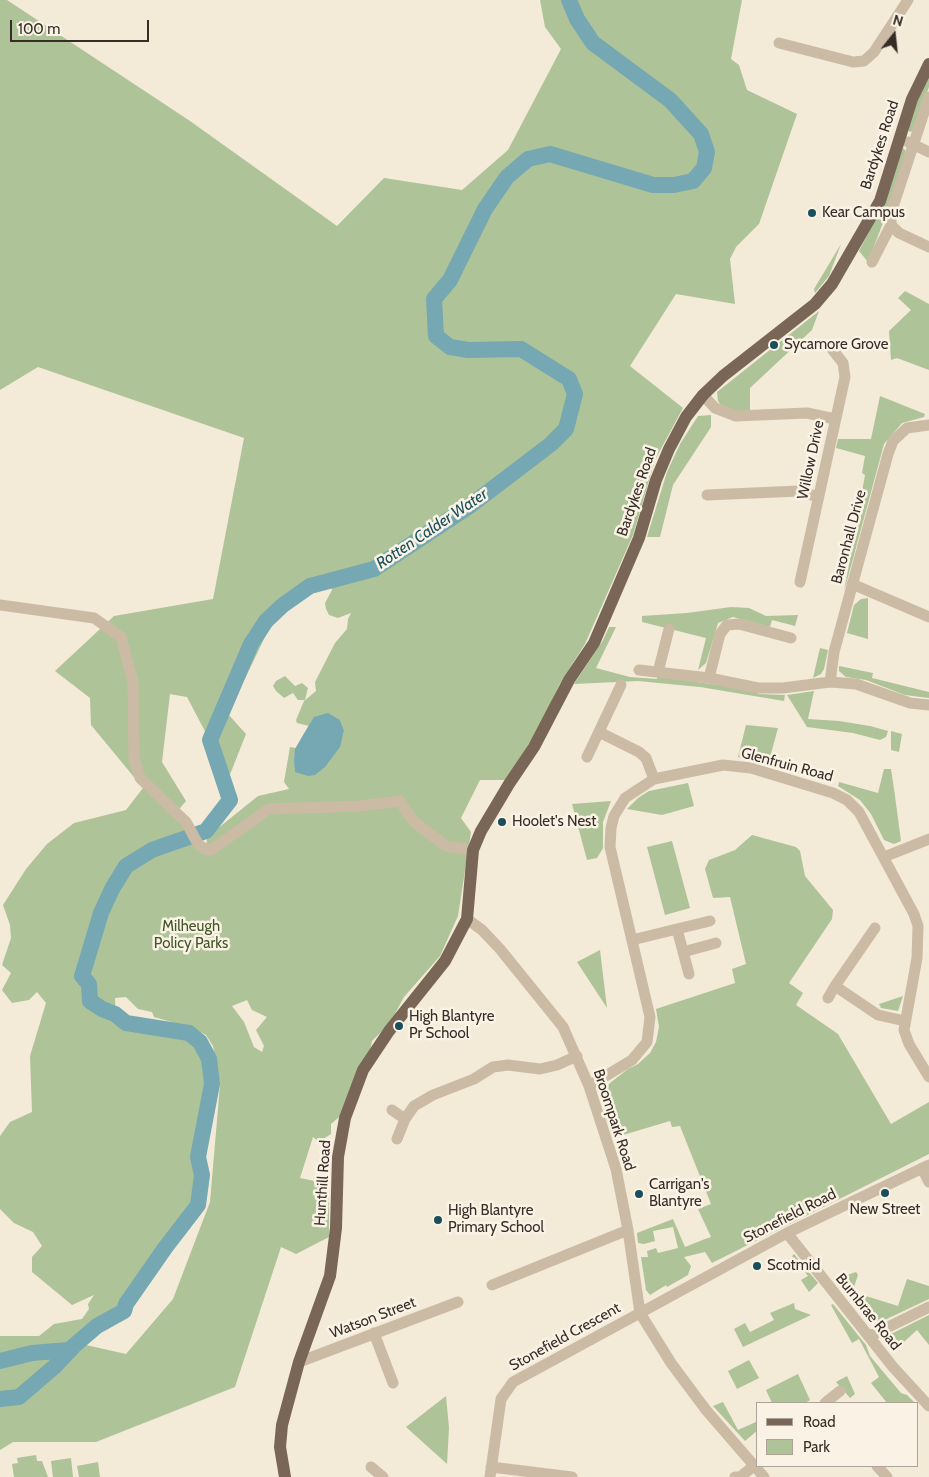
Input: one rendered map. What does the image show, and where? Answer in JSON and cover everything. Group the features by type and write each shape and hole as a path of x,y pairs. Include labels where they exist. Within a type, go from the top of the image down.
{"main road":[{"name":"Bardykes Road","path":"467,919 473,850 490,814 527,759 566,685 594,643 639,538 656,480 686,417 703,395 723,376 815,304 832,284 880,202 912,99 929,64"},
{"name":"Hunthill Road","path":"285,1477 280,1447 282,1425 299,1362 330,1276 336,1228 338,1157 345,1118 363,1070 389,1031 445,961 467,919"}],"street":[{"path":"779,44 853,62 864,61 874,52 908,0"},
{"path":"872,262 891,225 891,213 929,97"},
{"path":"899,139 913,143 929,152"},
{"path":"891,225 900,233 929,247"},
{"name":"Willow Drive","path":"800,582 799,563 818,496 848,361 832,349"},
{"path":"703,395 715,408 736,416 807,413 835,419"},
{"name":"Baronhall Drive","path":"830,682 834,652 892,444 907,428 929,425"},
{"path":"707,496 726,489 799,491 818,496"},
{"path":"852,584 929,617"},
{"path":"0,604 94,618 121,637 134,682 134,758 140,778 186,822 198,844 205,849 210,850 269,809 360,806 400,801 413,821 446,846 473,850"},
{"path":"709,678 720,634 727,626 739,624 791,638"},
{"path":"658,672 669,629"},
{"path":"639,670 709,678 770,688 830,682 856,684 910,703 929,705"},
{"path":"587,757 621,685"},
{"path":"599,732 640,752 646,758 654,779"},
{"name":"Glenfruin Road","path":"589,1086 632,1060 647,1042 650,1017 610,847 614,816 625,798 654,779 723,765 736,766 833,793 847,800 859,812 914,914 918,926 917,958 904,1030 906,1037 929,1077"},
{"path":"884,857 929,839"},
{"name":"Broompark Road","path":"467,919 482,930 500,949 562,1027 577,1056 589,1086 616,1169 628,1230 640,1313 671,1363 706,1410 755,1465"},
{"path":"632,940 710,921"},
{"path":"828,998 875,928"},
{"path":"677,929 689,974"},
{"path":"683,952 716,943"},
{"path":"835,986 878,1015 905,1020"},
{"path":"397,1139 405,1119 414,1106 433,1095 474,1079 493,1067 508,1064 540,1069 556,1065 577,1056"},
{"path":"392,1110 405,1119"},
{"path":"926,1167 929,1182"},
{"name":"Stonefield Road","path":"665,1298 787,1233 926,1167"},
{"path":"492,1285 628,1230"},
{"name":"Burnbrae Road","path":"787,1233 893,1367 929,1406"},
{"name":"Stonefield Crescent","path":"490,1472 501,1400 513,1382 665,1298"},
{"name":"Watson Street","path":"299,1362 458,1302"},
{"path":"870,1336 929,1307"},
{"path":"374,1333 392,1383"},
{"path":"827,1402 840,1391"},
{"path":"735,1477 740,1477 755,1465"},
{"path":"371,1467 383,1477"},
{"path":"878,1467 886,1477"},
{"path":"490,1472 572,1477"}],"green space":[{"name":"Milheugh Policy Parks","path":"0,0 7,0 190,121 337,226 384,178 462,190 508,150 561,49 545,27 540,0 742,0 731,59 739,65 747,90 797,114 759,224 736,247 730,259 735,304 676,294 630,366 683,408 655,460 633,535 585,644 559,685 540,727 506,780 480,780 461,818 471,832 458,916 440,956 404,997 390,1023 372,1041 369,1056 345,1112 331,1124 331,1134 319,1142 313,1137 300,1178 329,1184 329,1237 296,1254 281,1247 235,1387 96,1442 13,1442 0,1450 0,1336 39,1336 54,1324 82,1319 89,1309 88,1304 94,1295 72,1305 32,1272 32,1257 42,1246 33,1232 14,1223 0,1209 0,1136 10,1122 32,1112 30,1056 46,1003 37,992 29,1000 12,1003 2,990 11,973 2,965 11,938 10,925 3,905 26,869 47,844 74,823 126,810 143,788 91,725 90,698 55,671 114,616 213,599 244,438 38,367 0,390","holes":["331,581 332,590 325,603 326,609 329,615 338,618 351,613 347,629 335,643 315,682 316,691 304,701 296,720 297,723 309,726 315,717 340,720 344,730 294,759 296,748 290,747 284,782 289,789 258,796 207,837 206,852 176,813 186,801 162,762 170,694 187,697 229,777 246,734 228,714 286,593","126,997 138,1009 152,1012 154,1017 193,1028 206,1035 213,1046 220,1085 210,1202 173,1299 126,1354 77,1343 97,1326 125,1311 126,1304 198,1205 202,1175 198,1157 212,1084 209,1059 200,1042 189,1033 133,1024 133,1026 126,1027 116,1021 115,998","247,1000 252,1010 267,1017 256,1030 264,1046 262,1052 254,1047 244,1022 232,1006"]},
{"path":"929,72 929,87 913,131 910,132 908,130 913,108"},
{"path":"903,148 906,151 884,220 868,262 859,251 878,214"},
{"path":"841,244 829,276 815,293 814,289"},
{"path":"905,291 929,304 929,370 897,358 891,360 889,331 911,310 898,298"},
{"path":"819,311 812,330 750,388 750,412 738,412 721,405 718,401 717,392"},
{"path":"880,396 925,414 924,417 902,423 884,444 844,592 865,475 862,473 865,456 836,448 838,439 871,439"},
{"path":"711,415 711,427 673,485 660,537 647,537 667,472 680,444 698,416"},
{"path":"868,598 868,639 847,633 854,605 861,599"},
{"path":"731,607 749,608 766,616 798,615 795,626 772,620 770,627 733,617 718,623 706,663 698,670 706,638 642,622 642,616 687,613"},
{"path":"609,627 616,627 596,668 630,677 657,679 657,676 758,691 758,694 785,695 784,701 700,687 638,681 574,684 603,640"},
{"path":"820,648 828,650 824,669 821,674 813,678"},
{"path":"839,666 873,673 872,678 929,692 929,698 905,695 866,680 846,677 839,671"},
{"path":"285,676 295,686 302,683 308,688 305,700 298,700 293,693 284,698 276,691 273,686 276,681"},
{"path":"814,691 808,719 870,726 888,731 886,737 880,740 853,733 807,727 787,695"},
{"path":"746,725 778,728 769,761 805,772 804,775 738,757"},
{"path":"891,731 902,734 899,752 891,750"},
{"path":"884,769 891,769 901,841 894,844 884,840 871,814 860,800 838,786 839,782 878,793"},
{"path":"688,783 694,806 662,815 627,809 638,798 649,791"},
{"path":"611,801 603,822 603,848 597,858 587,860 572,804"},
{"path":"752,835 796,847 800,851 805,876 833,910 832,919 789,983 803,993 796,1005 838,1034 891,1124 929,1102 929,1154 712,1263 705,1252 684,1257 691,1266 688,1275 650,1295 646,1290 641,1257 648,1257 647,1251 656,1248 658,1253 678,1248 673,1227 653,1231 655,1241 644,1244 638,1243 637,1233 673,1219 685,1247 711,1237 698,1209 711,1204 680,1126 672,1127 670,1121 613,1138 604,1112 602,1093 610,1083 638,1064 650,1053 656,1042 659,1027 656,1009 735,983 732,969 746,964 730,897 713,898 705,869 709,860 735,850"},
{"path":"672,841 690,908 665,915 647,847"},
{"path":"600,950 607,1008 577,962"},
{"path":"903,996 898,1011 881,1008 879,1004"},
{"path":"794,1254 818,1283 809,1292 801,1280 808,1276 792,1256"},
{"path":"856,1272 858,1275 851,1296 864,1300 866,1296 898,1306 907,1279 929,1286 929,1299 876,1324 872,1323 835,1279"},
{"path":"794,1303 795,1309 811,1315 743,1347 734,1329 745,1323 750,1332 774,1320 770,1313"},
{"path":"833,1304 866,1345 870,1356 901,1393 907,1395 914,1402 886,1402 871,1383 879,1377 859,1339 852,1343 831,1305"},
{"path":"929,1315 929,1345 917,1330 893,1352 887,1343 891,1334"},
{"path":"749,1360 759,1378 737,1389 728,1371"},
{"path":"798,1374 810,1400 807,1402 772,1402 766,1390"},
{"path":"847,1376 855,1394 850,1398 836,1382"},
{"path":"446,1396 449,1428 447,1464 406,1427"},
{"path":"723,1402 738,1430 756,1422 756,1432 745,1441 713,1406"},
{"path":"36,1455 37,1461 42,1461 48,1477 14,1477 12,1464 18,1463 17,1458"},
{"path":"71,1458 73,1477 53,1477 51,1461"},
{"path":"98,1462 100,1477 79,1477 77,1466"}],"water":[{"path":"328,713 340,720 344,730 340,747 325,767 315,775 308,776 295,772 295,749 314,717"}],"waterway":[{"name":"Rotten Calder Water","path":"0,1361 32,1353 69,1350 97,1326 124,1311 126,1304 165,1248 198,1205 202,1175 198,1157 212,1084 209,1059 200,1042 189,1033 126,1023 115,1014 102,1009 90,1001 89,984 82,976 101,913 112,889 126,866 152,850 206,831 230,800 210,740 251,644 266,621 283,605 310,586 374,569 471,505 551,444 566,429 575,394 569,379 521,349 468,350 450,347 436,336 434,299 450,280 485,209 507,177 528,159 550,154 653,185 674,185 693,181 704,168 707,152 701,134 670,100 593,43 577,19 569,0"},
{"name":"Rotten Calder Water","path":"0,1399 19,1397 54,1367 73,1347"}],"place":[{"name":"Kear Campus","path":"812,213"},
{"name":"Sycamore Grove","path":"774,345"},
{"name":"Hoolet's Nest","path":"502,822"},
{"name":"High Blantyre Pr School","path":"399,1026"},
{"name":"New Street","path":"885,1193"},
{"name":"Carrigan's Blantyre","path":"639,1194"},
{"name":"High Blantyre Primary School","path":"438,1220"},
{"name":"Scotmid","path":"757,1266"}]}
